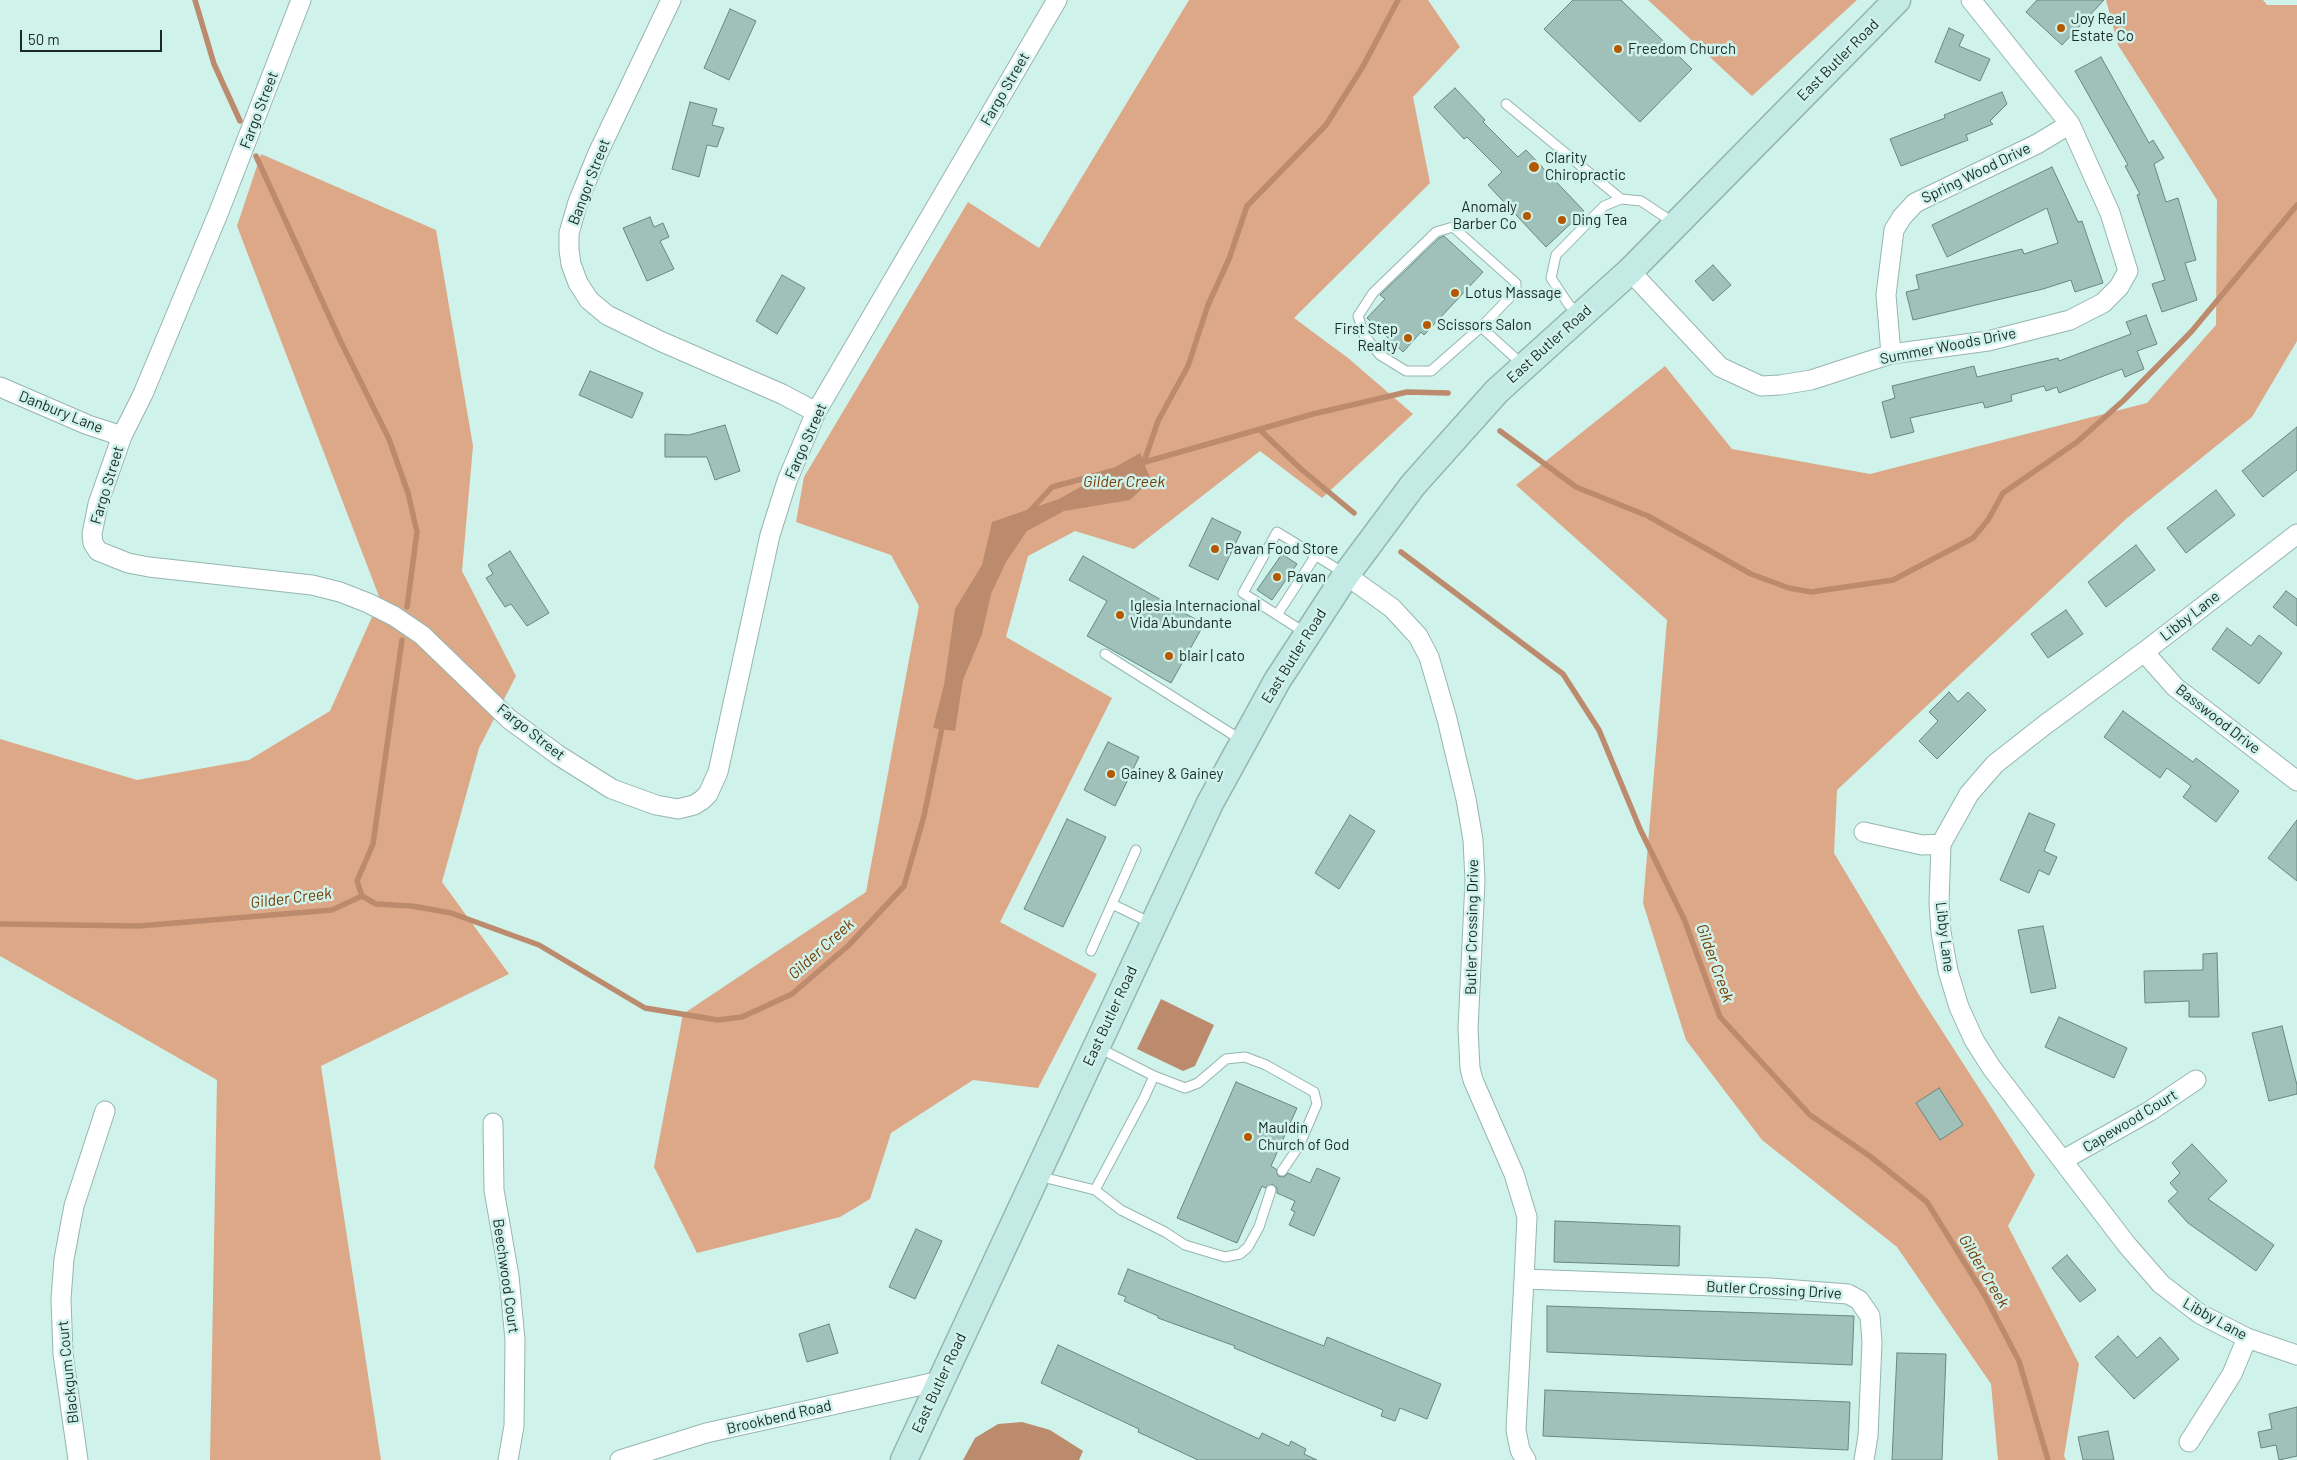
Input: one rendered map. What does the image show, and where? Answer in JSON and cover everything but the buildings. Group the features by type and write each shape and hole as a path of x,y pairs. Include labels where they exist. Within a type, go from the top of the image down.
{"main road":[{"name":"East Butler Road","path":"904,1460 1210,804 1243,742 1307,634 1346,575 1412,485 1497,391 1630,271 1897,0"}],"street":[{"name":"Fargo Street","path":"301,0 220,209 143,394 122,436 98,504 92,534 93,543 98,551 128,562 149,567 312,585 340,592 368,603 394,616 422,635 509,718 558,755 612,789 656,804 678,808 694,805 702,800 713,785 718,772 770,535 787,481 816,412 1057,0"},
{"name":"Bangor Street","path":"671,0 598,153 578,202 570,233 571,264 578,283 589,300 607,315 660,341 782,394 816,412"},
{"name":"Summer Woods Drive","path":"1630,271 1720,367 1761,386 1811,380 1891,354 1988,341 2070,320 2103,303 2119,287 2128,271 2110,213 2070,124 1972,0"},
{"name":"Spring Wood Drive","path":"1891,354 1886,296 1894,230 1902,217 1915,202 2037,144 2070,124"},
{"name":"Danbury Lane","path":"0,387 88,425 122,436"},
{"name":"Libby Lane","path":"2297,534 1995,764 1969,794 1941,844 1939,903 1941,932 1948,971 1959,1007 1974,1040 1992,1068 2127,1245 2161,1284 2200,1314 2247,1338 2297,1355"},
{"name":"Butler Crossing Drive","path":"1346,575 1392,608 1418,636 1429,658 1447,719 1466,799 1473,840 1475,881 1468,1029 1470,1068 1473,1080 1514,1174 1527,1217 1516,1430 1520,1450 1526,1460"},
{"name":"Basswood Drive","path":"2144,652 2175,686 2297,781"},
{"path":"1864,832 1922,845 1941,844"},
{"name":"Capewood Court","path":"2064,1160 2150,1111 2196,1080"},
{"name":"Blackgum Court","path":"78,1460 62,1354 61,1299 64,1259 74,1206 105,1111"},
{"name":"Beechwood Court","path":"493,1123 492,1170 494,1190 509,1276 515,1340 514,1426 508,1460"},
{"name":"Butler Crossing Drive","path":"1524,1280 1770,1288 1848,1294 1859,1300 1870,1316 1872,1342 1868,1436 1864,1460"},
{"path":"2189,1442 2232,1374 2247,1338"},
{"name":"Brookbend Road","path":"620,1460 706,1433 940,1381"}],"lane":[{"path":"1506,104 1621,199"},
{"path":"1581,315 1569,305 1551,278 1556,255 1604,206 1621,199 1641,201 1676,225"},
{"path":"1453,227 1516,283 1516,291 1481,327 1431,372 1406,371 1380,355 1364,335 1358,316 1373,293 1436,232 1453,227"},
{"path":"1481,327 1525,367"},
{"path":"1307,634 1243,593 1277,532 1346,575"},
{"path":"1277,615 1316,555"},
{"path":"1105,654 1243,742"},
{"path":"1091,951 1136,850"},
{"path":"1112,904 1153,924"},
{"path":"1096,1046 1154,1076 1185,1088 1198,1083 1226,1059 1245,1057 1266,1065 1314,1092 1316,1104 1299,1146 1282,1171"},
{"path":"1095,1190 1154,1076"},
{"path":"1035,1176 1095,1190 1121,1210 1166,1232 1185,1245 1225,1257 1240,1254 1248,1248 1259,1227 1271,1190"}],"shaded area":[{"path":"1189,0 1428,0 1460,47 1413,97 1430,183 1294,318 1348,358 1413,414 1322,498 1260,451 1134,549 1075,531 1028,556 1006,637 1112,698 1000,922 1097,974 1038,1088 973,1080 891,1133 870,1199 840,1217 697,1253 654,1167 683,1014 866,892 919,606 891,555 796,522 804,477 968,202 1039,248"},
{"path":"1648,0 1857,0 1752,96"},
{"path":"2106,0 2263,0 2267,5 2297,5 2297,341 2252,417 2126,519 1837,790 1834,853 1919,995 2035,1175 2008,1226 2079,1364 2064,1456 2066,1460 1998,1460 1991,1384 1897,1247 1762,1140 1686,1040 1643,903 1667,620 1516,485 1665,366 1732,449 1870,474 2147,403 2216,325 2217,200 2118,45"},
{"path":"261,154 436,230 473,446 462,571 516,676 479,748 442,882 509,974 321,1066 381,1460 210,1460 217,1080 0,956 0,739 137,780 249,760 330,711 380,599 237,226"}],"water":[{"name":"Gilder Creek","path":"1140,453 1151,480 1130,500 1064,511 1027,531 1006,562 991,594 982,634 963,680 955,731 933,728 944,685 955,609 982,565 992,522 1059,499"},
{"path":"1161,999 1214,1025 1195,1066 1183,1071 1137,1049"},
{"path":"1022,1422 1050,1430 1083,1451 1079,1460 963,1460 975,1438 998,1424"}],"waterway":[{"path":"195,0 214,64 240,121"},
{"path":"1144,462 1158,421 1188,366 1208,305 1229,259 1247,206 1326,125 1362,68 1398,0"},
{"path":"256,156 340,340 389,439 408,493 417,532 407,607"},
{"path":"1500,431 1576,487 1648,516 1751,574 1789,588 1811,592 1893,580 1973,538 1988,520 2003,493 2077,442 2124,400 2191,332 2297,205"},
{"path":"1138,464 1313,414 1407,392 1448,393"},
{"name":"Gilder Creek","path":"1260,430 1301,469 1354,513"},
{"name":"Gilder Creek","path":"1029,512 1052,487 1112,471"},
{"name":"Gilder Creek","path":"1401,552 1563,674 1599,730 1640,829 1684,919 1720,1017 1810,1115 1871,1157 1927,1202 1985,1296 2019,1361 2048,1460"},
{"path":"362,896 357,881 373,844 402,640"},
{"name":"Gilder Creek","path":"362,896 376,904 412,906 451,913 539,945 645,1008 718,1020 742,1017 792,994 849,945 904,886 924,816 943,723"},
{"name":"Gilder Creek","path":"0,924 139,926 332,910 362,896"}],"place":[{"name":"Joy Real Estate Co","path":"2061,28"},
{"name":"Freedom Church","path":"1618,49"},
{"name":"Clarity Chiropractic","path":"1534,167"},
{"name":"Anomaly Barber Co","path":"1527,216"},
{"name":"Ding Tea","path":"1562,220"},
{"name":"Lotus Massage","path":"1455,293"},
{"name":"Scissors Salon","path":"1427,325"},
{"name":"First Step Realty","path":"1408,338"},
{"name":"Pavan Food Store","path":"1215,549"},
{"name":"Pavan","path":"1277,577"},
{"name":"Iglesia Internacional Vida Abundante","path":"1120,615"},
{"name":"blair | cato","path":"1169,656"},
{"name":"Gainey & Gainey","path":"1111,774"},
{"name":"Mauldin Church of God","path":"1248,1137"}]}
